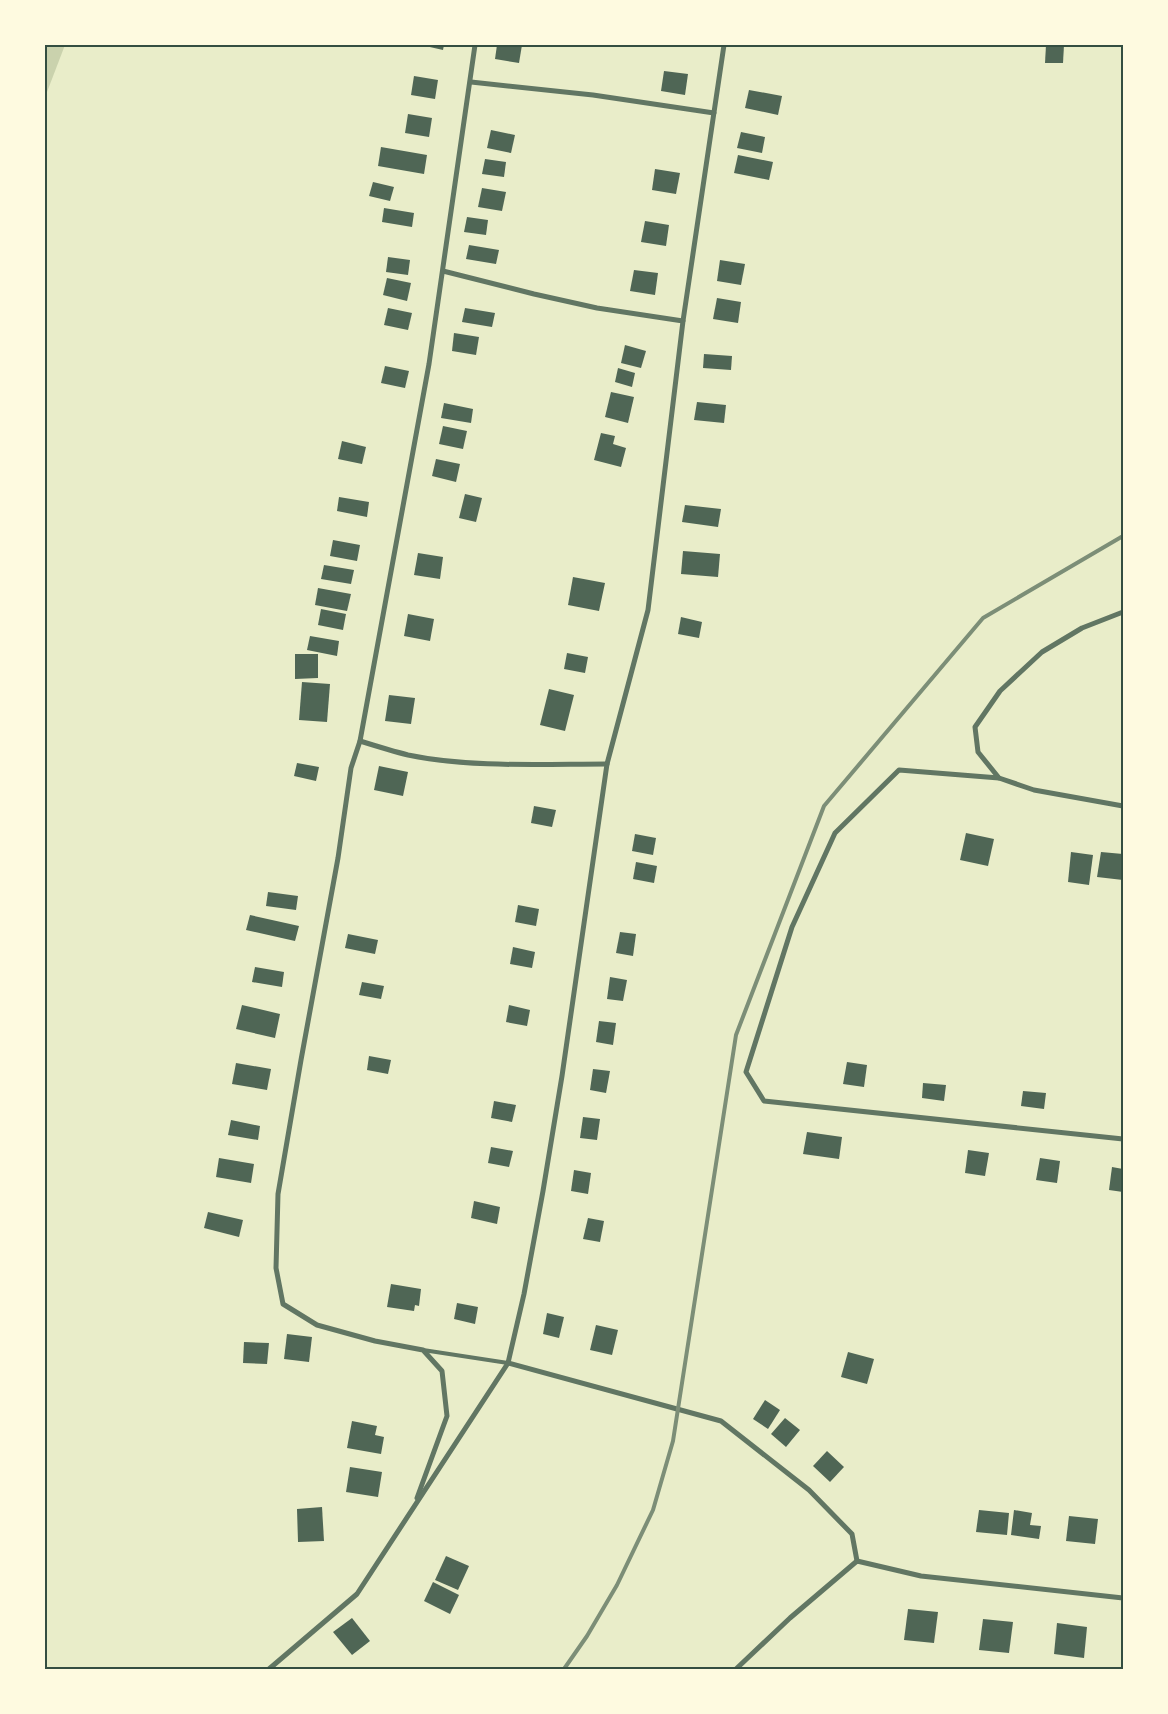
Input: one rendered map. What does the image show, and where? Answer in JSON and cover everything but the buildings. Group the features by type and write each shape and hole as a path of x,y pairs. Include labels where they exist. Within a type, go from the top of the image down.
{"street":[{"path":"414,1506 447,1416 442,1371 423,1350 375,1341 317,1325 283,1304 276,1268 278,1194 338,858 350,768 360,741 430,364 476,45"},
{"path":"268,1669 357,1594 508,1363 524,1294 545,1181 607,764 648,610 683,321 724,45"},
{"path":"471,82 593,95 714,114"},
{"path":"443,271 597,308 683,321"},
{"path":"999,778 978,752 975,727 1000,691 1042,652 1082,628 1123,612"},
{"path":"360,741 408,755 458,762 607,764"},
{"path":"1123,806 1034,790 999,778 899,770 835,833 792,927 746,1072 764,1101 1123,1139"},
{"path":"508,1363 721,1421 809,1490 852,1534 857,1561"},
{"path":"857,1561 921,1576 1123,1598"},
{"path":"736,1669 790,1618 857,1561"}],"lane":[{"path":"423,1350 508,1363"}],"green space":[{"path":"45,45 65,45 45,94"}],"railway":[{"path":"564,1669 587,1636 617,1585 653,1510 673,1441 736,1035 824,806 983,618 1123,536"}]}
